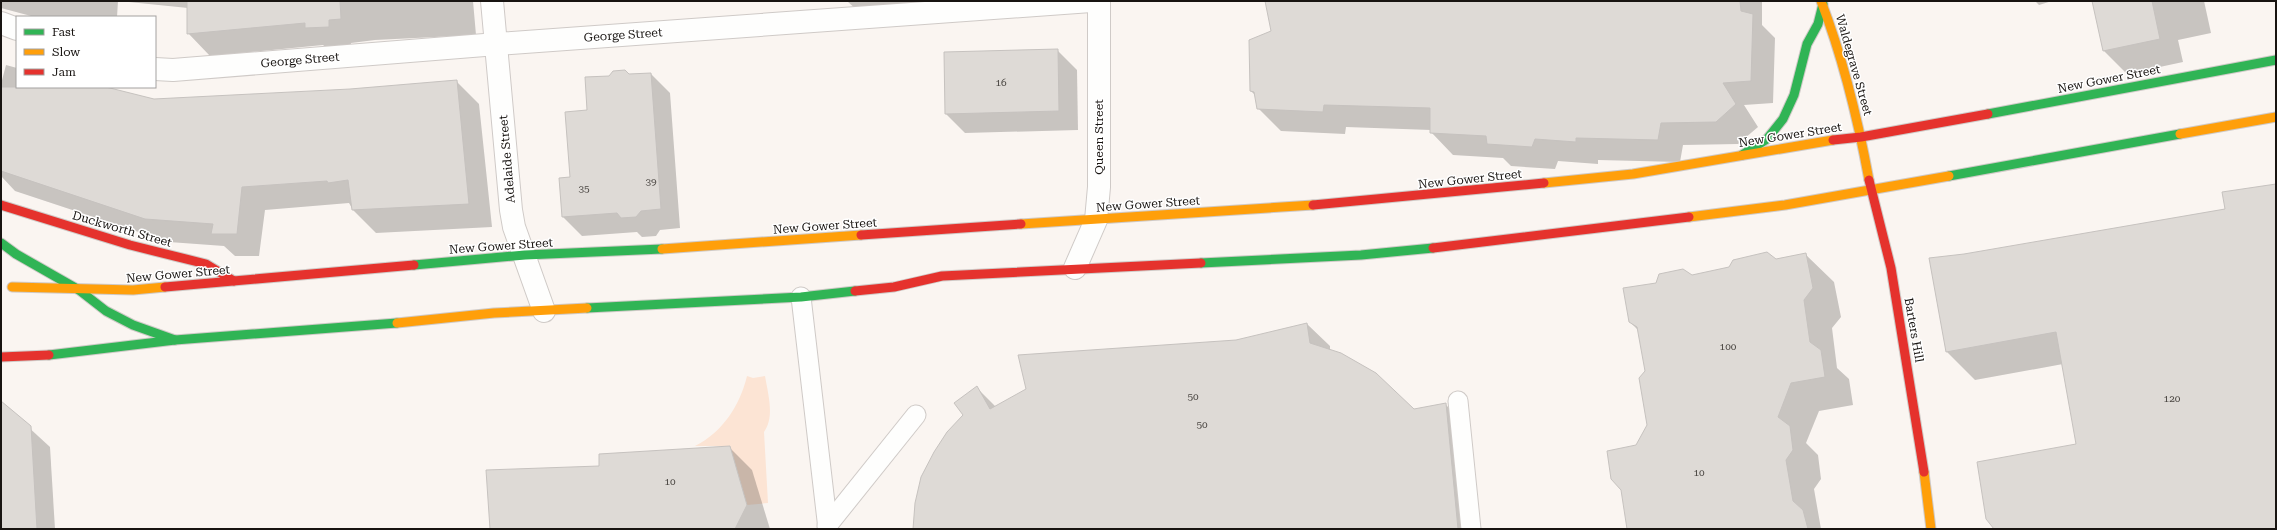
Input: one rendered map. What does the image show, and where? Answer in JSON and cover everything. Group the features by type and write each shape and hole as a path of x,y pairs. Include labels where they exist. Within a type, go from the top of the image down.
{"main road":[{"name":"Waldegrave Street","path":"1822,2 1832,29 1861,136"},
{"path":"1742,156 1767,139 1784,119 1794,95 1806,44 1818,24 1822,2"},
{"name":"New Gower Street","path":"1,288 133,290 524,255 673,248 1354,202 1633,174 1742,156 1812,142 1861,136 2276,60"},
{"path":"1,357 49,355 175,340 374,326 494,313 801,297 894,287 942,276 1075,268 1361,255 1460,246 1785,205 2276,117"},
{"name":"Barters Hill","path":"1861,136 1870,189 1891,268 1919,432 1930,529"},
{"name":"Duckworth Street","path":"1,205 130,245 206,264 234,281"},
{"path":"1,243 16,254 79,290 106,311 133,325 175,340"}],"street":[{"name":"Adelaide Street","path":"492,1 498,44 511,210 514,227 544,311"},
{"name":"George Street","path":"156,69 172,70 498,44 1090,1"},
{"name":"Queen Street","path":"1075,268 1096,220 1099,188 1099,1"},
{"path":"1,24 16,29"}],"lane":[{"path":"801,297 827,527"},
{"path":"1458,401 1471,529"},
{"path":"827,527 916,415"}],"shaded area":[{"path":"747,376 753,378 765,376 770,412 764,432 768,503 747,505 730,446 695,446 714,433 729,417 740,397"}],"building":[{"path":"187,1 340,1 341,19 329,20 329,27 305,28 305,23 187,34"},
{"path":"1265,1 1740,1 1741,11 1753,14 1751,81 1723,83 1736,104 1716,122 1661,123 1658,140 1576,138 1576,142 1535,139 1532,147 1487,144 1486,136 1430,133 1430,108 1324,105 1323,112 1257,109 1254,92 1250,91 1249,40 1271,31"},
{"path":"2092,1 2152,1 2160,39 2103,51"},
{"path":"1058,49 1059,111 945,114 944,52"},
{"path":"625,70 629,74 651,73 661,209 641,211 636,217 621,218 617,213 562,217 559,178 570,177 565,112 587,110 585,77 609,76 613,71"},
{"path":"457,80 469,204 352,210 348,180 328,183 327,181 242,187 237,234 211,234 213,224 145,219 1,171 1,87 110,88 154,99 350,89"},
{"path":"2276,184 2276,529 1994,529 1986,519 1977,462 2076,444 2056,332 1946,352 1929,258 1964,254 2225,209 2222,192"},
{"path":"1767,252 1776,259 1806,253 1813,288 1804,300 1810,342 1821,350 1825,377 1791,383 1778,417 1790,426 1793,450 1786,460 1793,501 1803,510 1808,529 1627,529 1621,490 1611,479 1607,451 1636,445 1647,425 1639,378 1645,371 1637,327 1629,322 1623,288 1656,283 1659,274 1683,269 1692,275 1729,267 1733,260"},
{"path":"1307,323 1310,343 1341,353 1376,373 1414,409 1446,403 1458,529 913,529 915,503 921,477 934,452 947,432 963,415 954,403 977,386 990,409 1026,389 1018,355 1236,340"},
{"path":"1,401 31,426 37,529 1,529"},
{"path":"730,446 747,505 735,529 490,529 486,470 599,466 599,454"}],"traffic: fast":[{"path":"1742,155 1767,139 1783,119 1794,95 1807,44 1818,24 1823,4"},
{"path":"1988,114 2276,60"},
{"path":"1949,176 2180,134"},
{"path":"1,243 16,254 79,290 106,311 133,325 175,340"},
{"path":"1201,263 1361,255 1433,248"},
{"path":"414,265 525,255 662,249"},
{"path":"587,308 801,297 855,291"},
{"path":"49,355 175,340 397,323"}],"traffic: slow":[{"path":"1821,1 1849,89 1869,180"},
{"path":"2180,134 2276,117"},
{"path":"1544,183 1633,174 1833,140"},
{"path":"1689,217 1785,205 1949,176"},
{"path":"1021,224 1313,205"},
{"path":"662,249 861,235"},
{"path":"12,287 133,290 165,287"},
{"path":"397,323 494,313 587,308"},
{"path":"1924,472 1931,529"}],"traffic: jam":[{"path":"1833,140 1861,137 1988,114"},
{"path":"1869,180 1891,268 1924,472"},
{"path":"1313,205 1544,183"},
{"path":"1,205 130,245 206,264 234,281"},
{"path":"1433,248 1689,217"},
{"path":"861,235 1021,224"},
{"path":"855,291 894,287 942,276 1201,263"},
{"path":"165,287 414,265"},
{"path":"1,357 49,355"}]}
